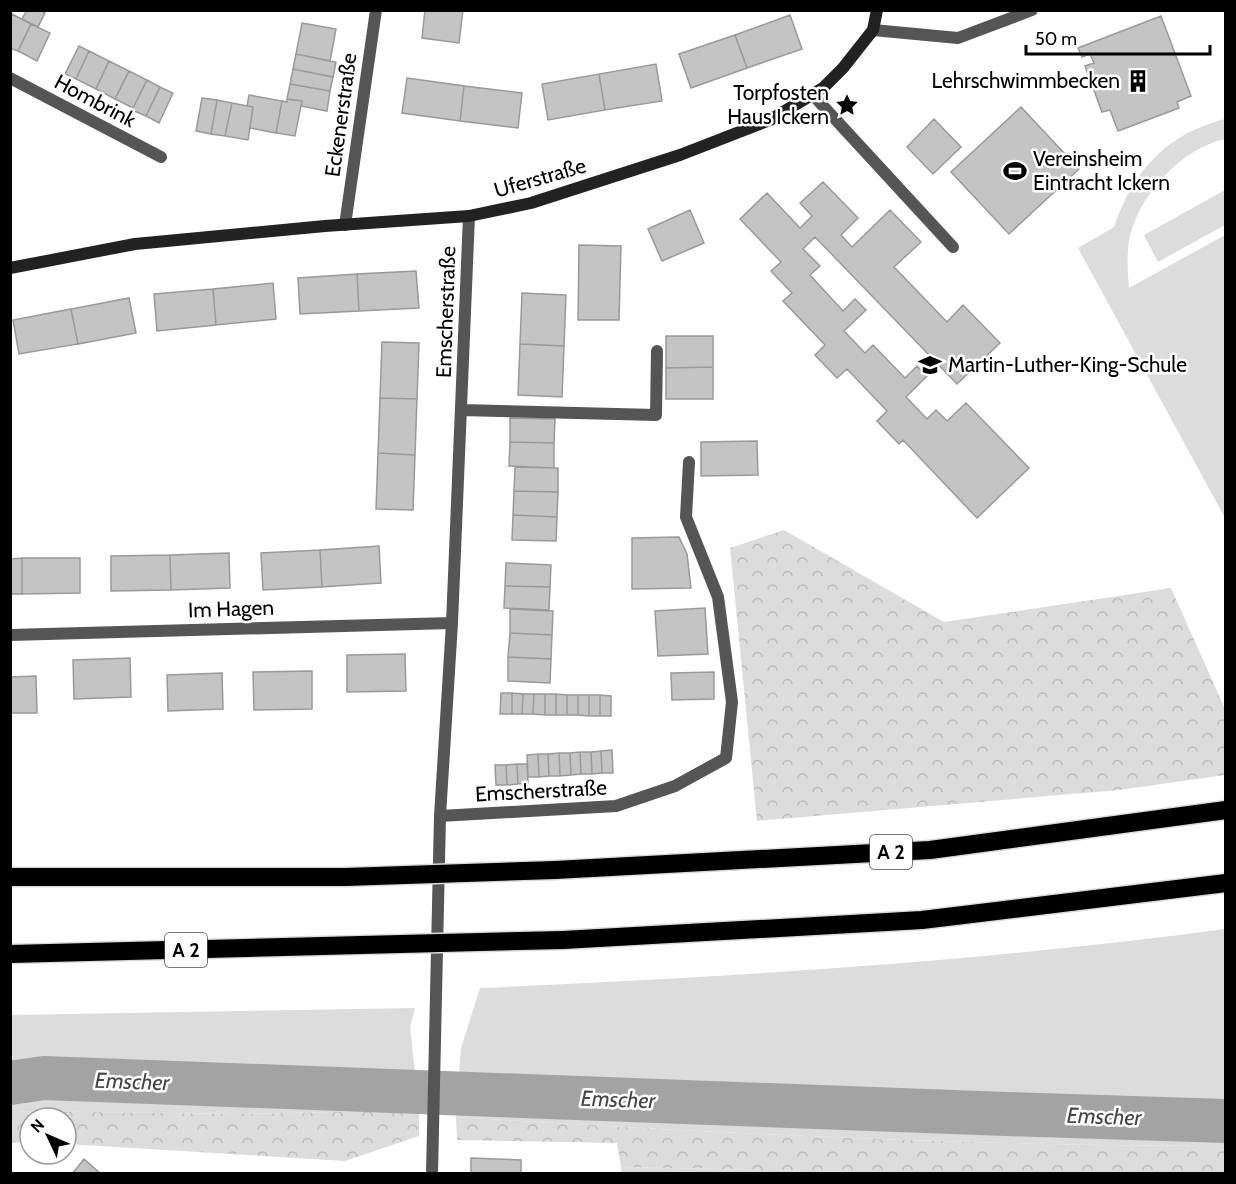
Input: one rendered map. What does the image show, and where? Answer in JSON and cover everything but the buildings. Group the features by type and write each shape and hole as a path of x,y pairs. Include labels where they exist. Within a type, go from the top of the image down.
{"highway":[{"name":"A 2","path":"10,877 345,877 555,870 930,850 1226,810"},
{"name":"A 2","path":"10,954 563,940 922,920 1226,883"}],"main road":[{"path":"873,30 877,10"},
{"name":"Uferstraße","path":"10,268 135,244 469,216 531,203 680,155 770,120 823,88 843,68 873,30"}],"street":[{"name":"Eckenerstraße","path":"345,225 376,10"},
{"path":"873,30 958,38 1032,10"},
{"name":"Hombrink","path":"10,78 161,157"},
{"path":"812,94 953,248"},
{"name":"Emscherstraße","path":"432,1173 440,816 452,623 469,216"},
{"path":"461,410 656,415 657,351"},
{"name":"Emscherstraße","path":"440,816 616,806 675,786 726,758 732,702 718,597 686,517 689,462"},
{"name":"Im Hagen","path":"10,635 452,623"}],"green space":[{"path":"1225,119 1225,139 1191,154 1175,166 1160,180 1148,197 1131,233 1128,260 1129,288 1225,235 1225,518 1078,248 1114,227 1131,189 1154,158 1185,134"},
{"path":"1225,190 1225,225 1158,262 1144,235"},
{"path":"784,530 944,622 1171,588 1225,709 1225,775 1119,790 757,821 730,548"},
{"path":"1225,929 1225,1146 1033,1144 840,1138 456,1117 461,1048 480,988 853,967 1039,951"},
{"path":"415,1008 410,1027 419,1110 244,1114 78,1112 78,1106 18,1106 18,1111 11,1111 10,1015"},
{"path":"419,1110 419,1136 345,1161 78,1145 78,1112 244,1114"},
{"path":"11,1111 18,1111 18,1143 11,1143"},
{"path":"456,1117 840,1138 1033,1144 1225,1146 1225,1173 943,1174 621,1167 617,1143 457,1140"},
{"path":"621,1167 909,1173 621,1173"}],"waterway":[{"name":"Emscher","path":"10,1083 44,1078 1226,1121"}],"place":[{"name":"Lehrschwimmbecken","path":"1138,81"},
{"name":"Torpfosten Haus Ickern","path":"847,105"},
{"name":"Vereinsheim Eintracht Ickern","path":"1015,171"},
{"name":"Martin-Luther-King-Schule","path":"930,365"}]}
